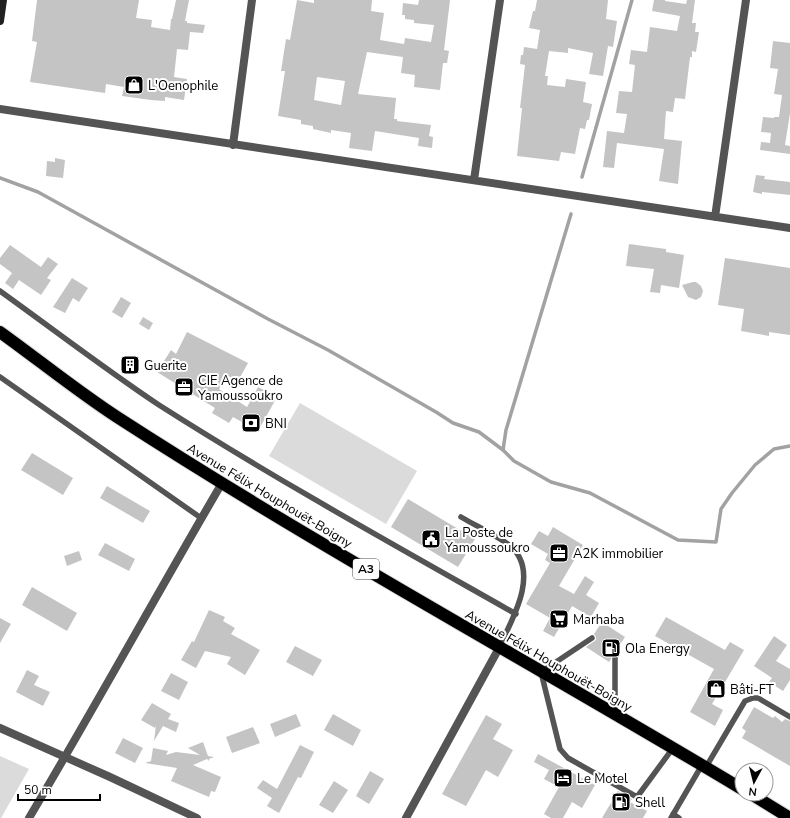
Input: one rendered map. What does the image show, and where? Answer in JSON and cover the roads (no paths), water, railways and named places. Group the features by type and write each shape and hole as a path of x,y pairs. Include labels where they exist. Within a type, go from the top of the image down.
{"highway":[{"name":"Avenue Félix Houphouët-Boigny","path":"0,332 115,415 222,483 499,648 734,784"},
{"path":"764,802 790,818"}],"street":[{"path":"0,21 3,0"},
{"path":"232,145 252,0"},
{"path":"474,180 500,0"},
{"path":"715,217 746,0"},
{"path":"0,109 790,228"},
{"path":"29,818 65,758 222,483"},
{"path":"406,818 499,648"},
{"path":"0,728 197,818"}],"lane":[{"path":"0,291 74,345 166,408 360,525 516,614"},
{"path":"0,377 201,518"},
{"path":"461,517 509,545 520,556 523,567 524,581 516,614 499,648"},
{"path":"592,638 541,672 560,748 568,758 637,797 673,748"},
{"path":"615,653 615,714"},
{"path":"679,818 672,816 745,701 758,698 790,717"}],"waterway":[{"path":"582,177 632,0"},
{"path":"0,178 38,192 268,319 328,350 453,423 479,432 503,450 514,461 551,482 590,493 678,540 716,542 721,509 732,493 755,465 774,449 790,446"},
{"path":"503,450 506,430 571,214"}],"place":[{"name":"L'Oenophile","path":"134,85"},
{"name":"Guerite","path":"130,365"},
{"name":"CIE Agence de Yamoussoukro","path":"184,387"},
{"name":"BNI","path":"251,423"},
{"name":"La Poste de Yamoussoukro","path":"431,539"},
{"name":"A2K immobilier","path":"559,553"},
{"name":"Marhaba","path":"559,619"},
{"name":"Ola Energy","path":"611,648"},
{"name":"Bâti-FT","path":"716,689"},
{"name":"Le Motel","path":"563,778"},
{"name":"Shell","path":"621,802"}]}
